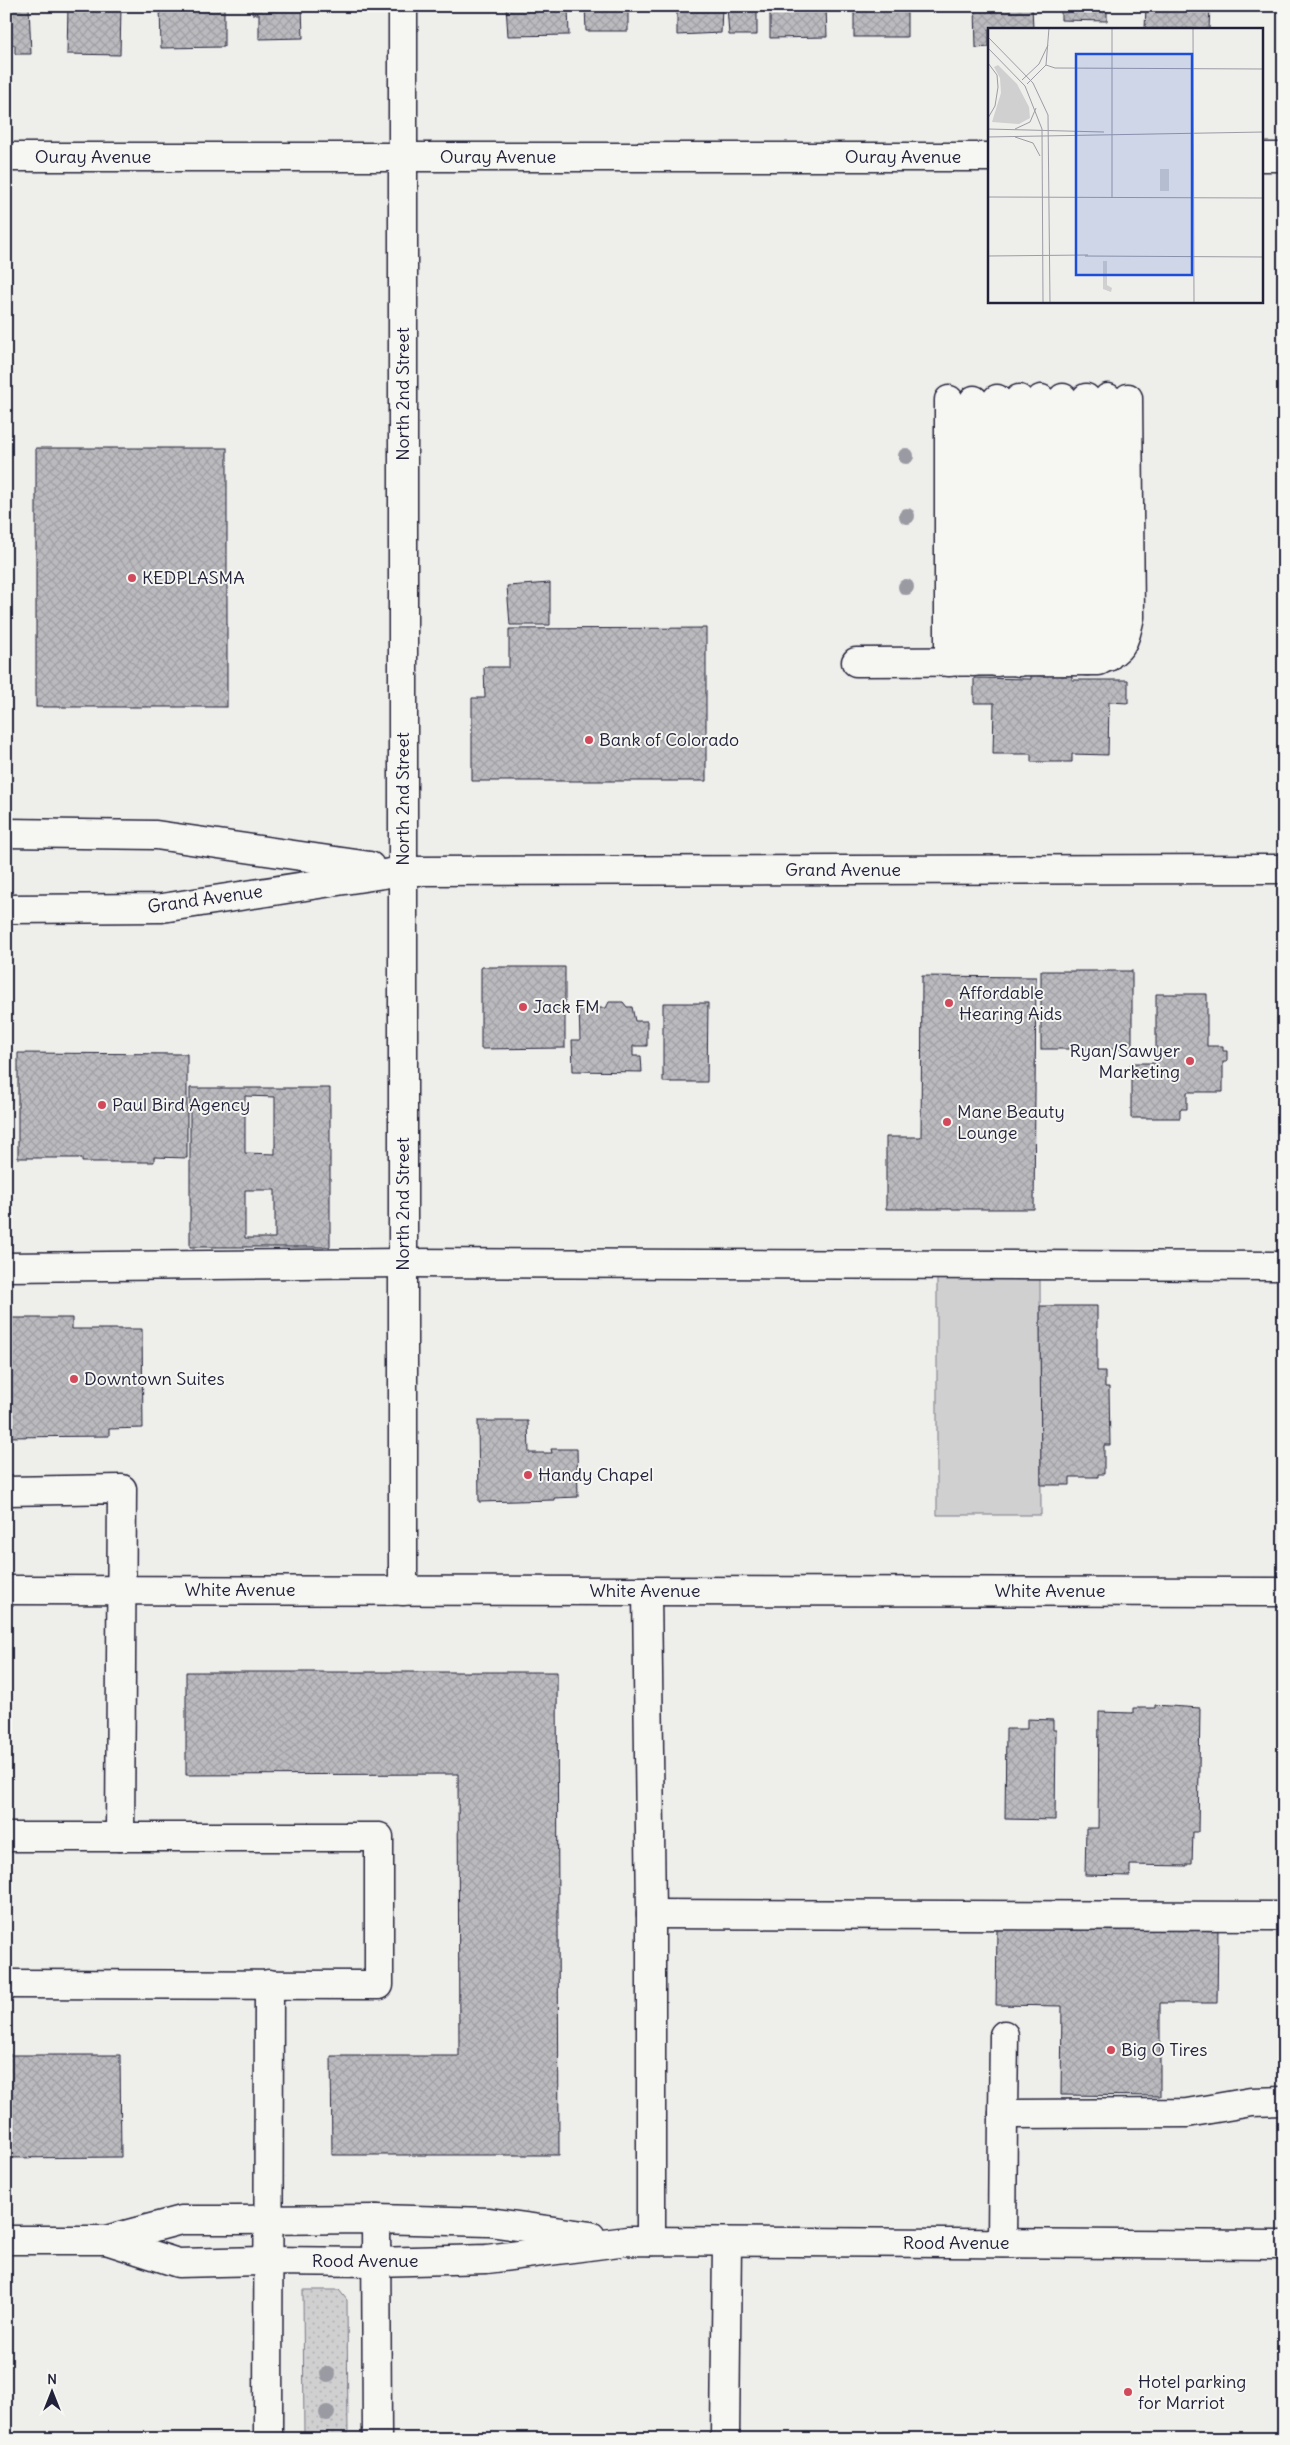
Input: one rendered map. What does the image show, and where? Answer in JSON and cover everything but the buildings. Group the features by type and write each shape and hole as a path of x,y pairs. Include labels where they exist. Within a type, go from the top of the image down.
{"street":[{"name":"North 2nd Street","path":"403,6 403,1591"},
{"name":"Ouray Avenue","path":"6,157 988,157"},
{"path":"1262,158 1284,158"},
{"path":"856,662 1030,661 1116,653 1125,638 1130,617 1041,399"},
{"path":"1030,661 1041,399"},
{"path":"1030,661 1041,399"},
{"path":"1030,661 1041,399"},
{"path":"1030,661 1041,399"},
{"name":"Grand Avenue","path":"6,833 156,835 403,871 1284,869"},
{"name":"Grand Avenue","path":"6,909 162,908 403,871"},
{"path":"6,1267 403,1264 1284,1266"},
{"path":"6,1491 122,1489 120,1836"},
{"name":"White Avenue","path":"6,1590 1284,1592"},
{"path":"639,2241 651,1914 647,1591"},
{"path":"6,1836 379,1836 379,1985 6,1984"},
{"path":"651,1914 1284,1916"},
{"path":"268,2439 269,1984"},
{"path":"1002,2243 1004,2034"},
{"path":"1003,2114 1187,2113 1251,2102 1284,2101"},
{"path":"376,2219 377,2439"},
{"name":"Rood Avenue","path":"6,2240 106,2240 181,2220 376,2219 489,2222 639,2241 1284,2245"},
{"name":"Rood Avenue","path":"106,2240 178,2263 267,2261 375,2262 487,2259 639,2241"},
{"path":"725,2439 727,2242"}],"shaded area":[{"path":"937,1278 1040,1278 1041,1515 937,1515"},
{"path":"303,2290 339,2290 347,2300 348,2439 304,2439"}],"place":[{"name":"KEDPLASMA","path":"132,578"},
{"name":"Bank of Colorado","path":"589,740"},
{"name":"Affordable Hearing Aids","path":"949,1003"},
{"name":"Jack FM","path":"523,1007"},
{"name":"Ryan/Sawyer Marketing","path":"1190,1061"},
{"name":"Paul Bird Agency","path":"102,1105"},
{"name":"Mane Beauty Lounge","path":"947,1122"},
{"name":"Downtown Suites","path":"74,1379"},
{"name":"Handy Chapel","path":"528,1475"},
{"name":"Big O Tires","path":"1111,2050"},
{"name":"Hotel parking for Marriot","path":"1128,2392"}]}
